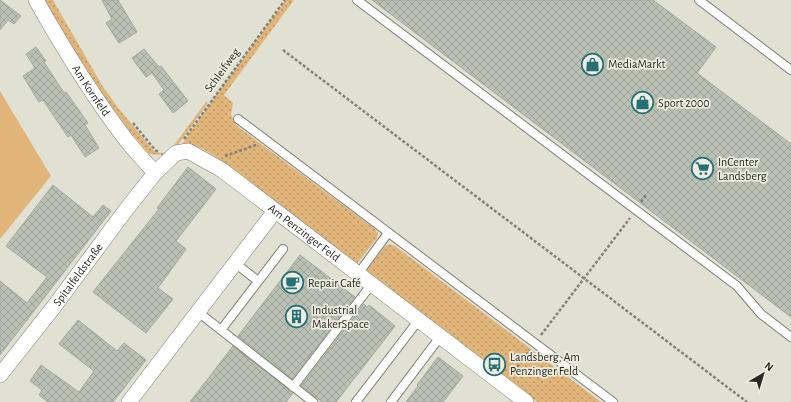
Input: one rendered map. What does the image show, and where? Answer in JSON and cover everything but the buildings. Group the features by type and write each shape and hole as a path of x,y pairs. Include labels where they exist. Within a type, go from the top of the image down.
{"street":[{"name":"Am Kornfeld","path":"36,0 68,54 100,103 127,141 155,173"},
{"name":"Am Penzinger Feld","path":"176,153 188,151 222,170 440,338 526,402"},
{"path":"155,173 176,153"},
{"name":"Spitalfeldstraße","path":"0,375 53,308 155,173"},
{"path":"129,402 275,211"}],"lane":[{"path":"357,0 736,286 761,314 791,337"},
{"path":"699,0 791,70"},
{"path":"238,119 613,402"},
{"path":"358,274 388,233"},
{"path":"221,330 283,249"},
{"path":"235,263 258,281"},
{"path":"293,387 371,285"},
{"path":"198,312 313,402"},
{"path":"356,402 418,321"},
{"path":"391,402 440,338"}],"path":[{"name":"Schleifweg","path":"176,153 178,146 285,0"},
{"path":"283,50 747,402"},
{"path":"129,119 155,150 160,152"},
{"path":"210,163 268,142"},
{"path":"504,385 647,194"}],"shaded area":[{"path":"42,0 53,0 103,87 154,151 160,153 174,151 162,155 149,154 119,117 80,60"},
{"path":"286,0 294,0 224,95 233,103 231,115 237,126 375,229 378,234 377,238 356,265 213,155 201,148 182,144"},
{"path":"0,91 51,176 0,239"},
{"path":"206,102 208,103 178,145 172,148"},
{"path":"389,244 395,246 601,402 537,402 366,272 384,247"}],"place":[{"name":"MediaMarkt","path":"593,64"},
{"name":"Sport 2000","path":"643,103"},
{"name":"InCenter Landsberg","path":"703,169"},
{"name":"Repair Café","path":"293,283"},
{"name":"Industrial MakerSpace","path":"296,317"},
{"name":"Landsberg, Am Penzinger Feld","path":"495,364"}]}
